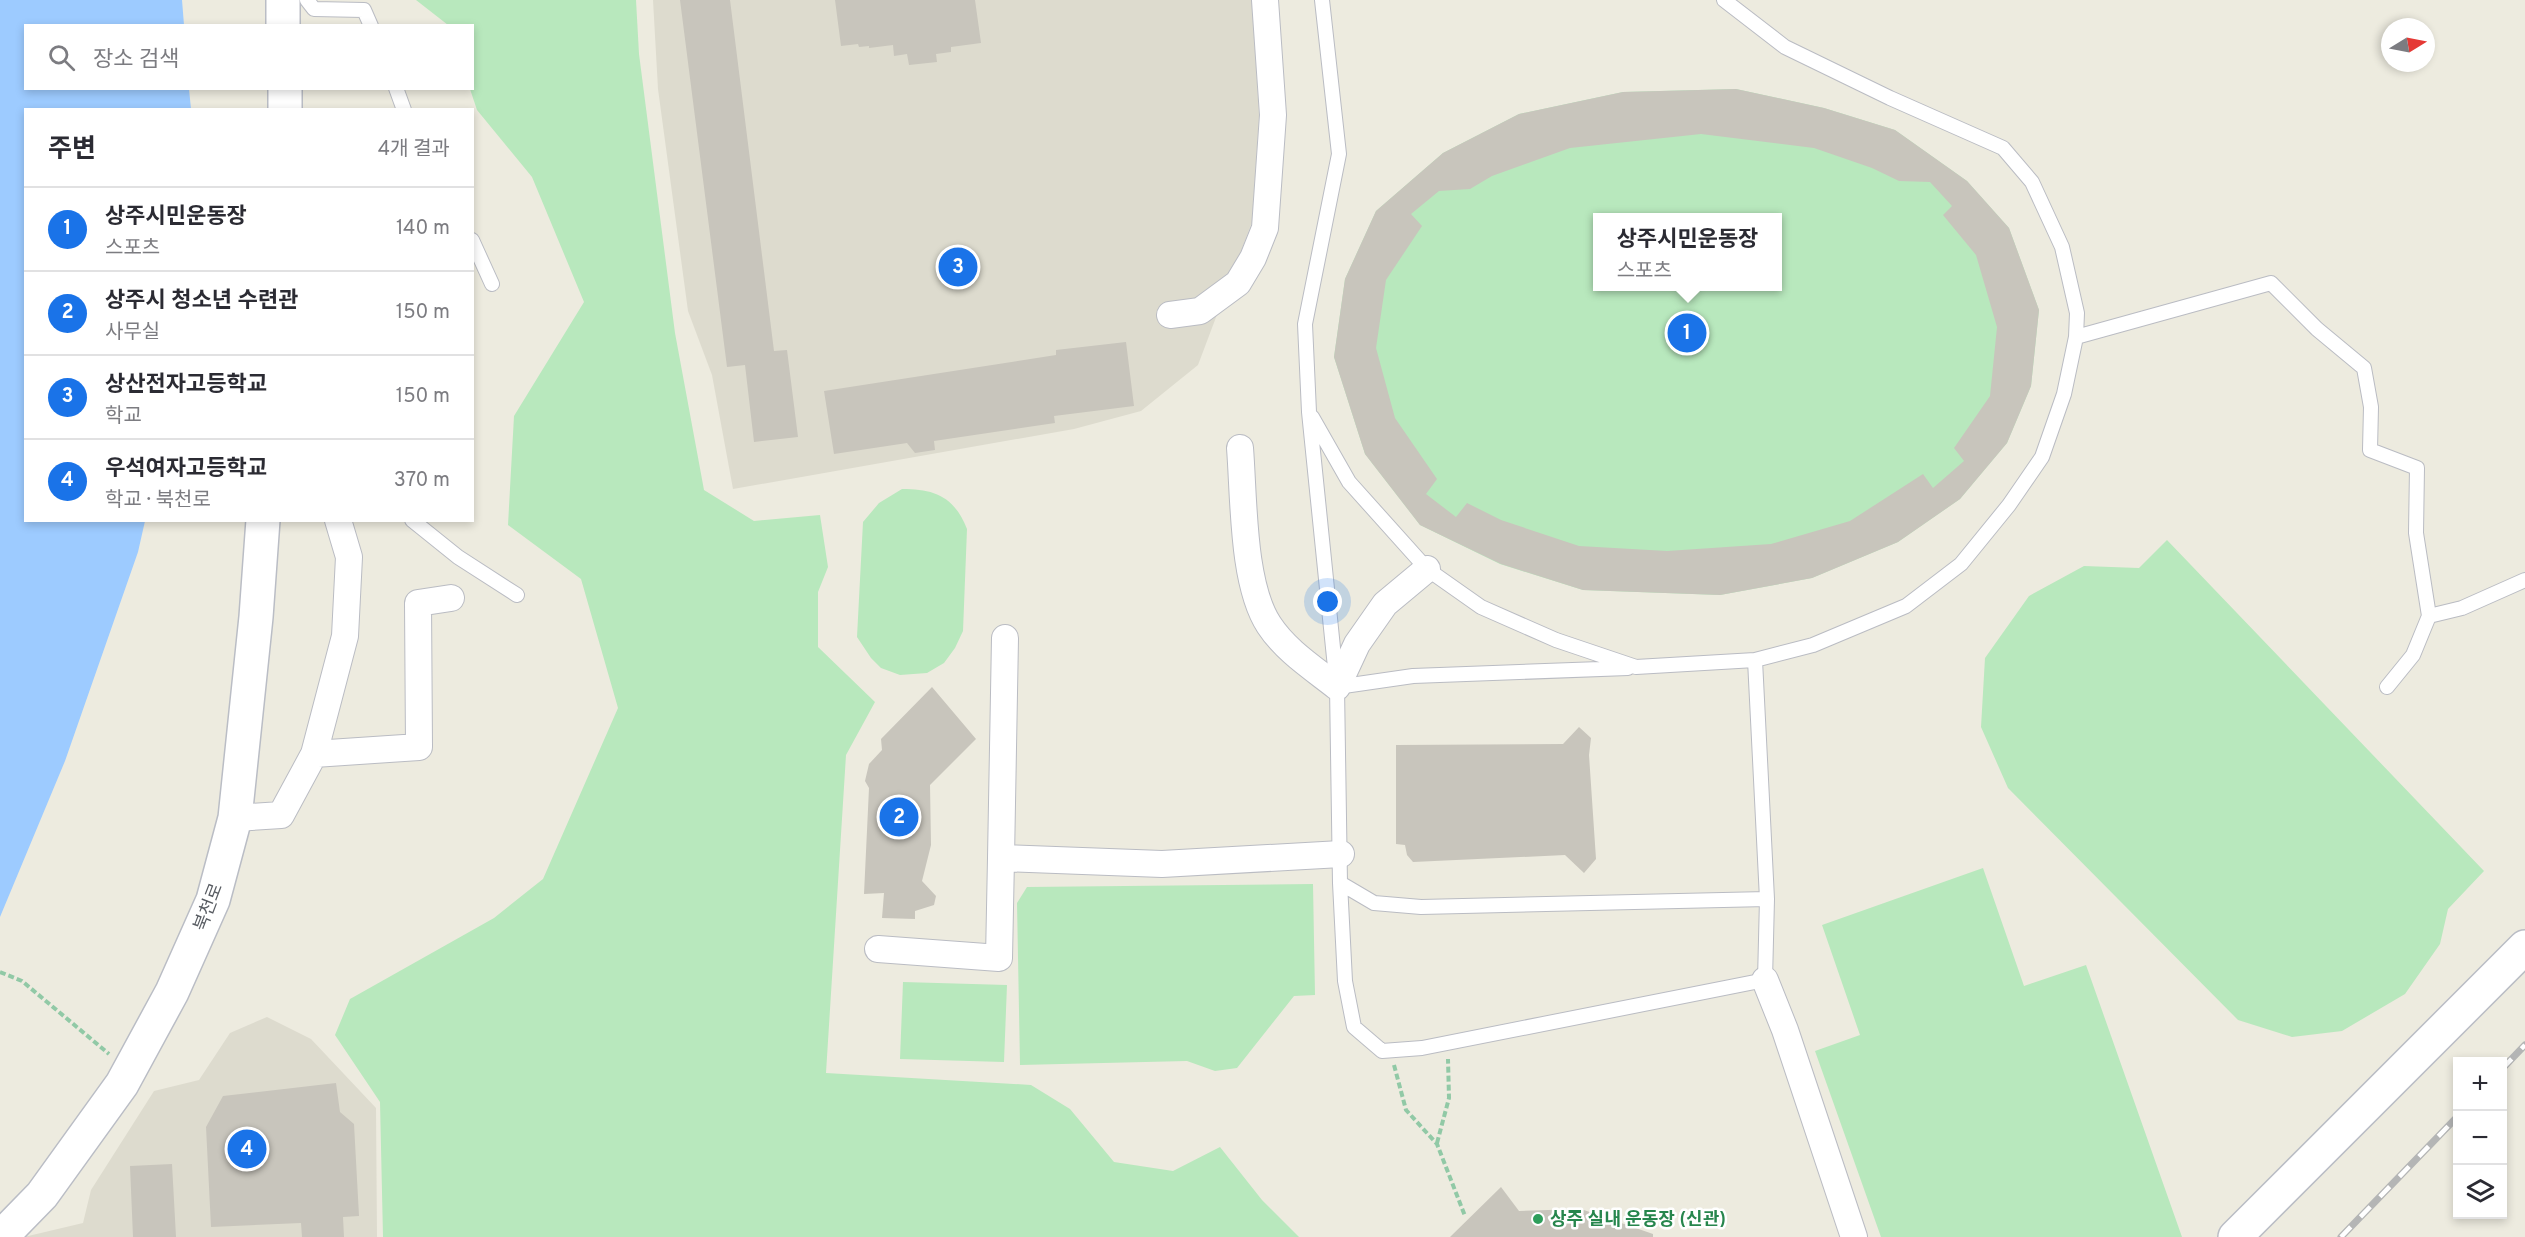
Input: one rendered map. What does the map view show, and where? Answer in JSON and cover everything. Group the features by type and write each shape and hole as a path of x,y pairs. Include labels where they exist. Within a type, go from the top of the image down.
{"street":[{"path":"283,0 283,24"},
{"path":"1170,315 1200,311 1238,283 1253,258 1265,228 1273,115 1265,0"},
{"path":"285,90 285,108"},
{"path":"1240,448 1249,567 1258,608 1288,648 1337,687 1357,644 1385,603 1427,568"},
{"name":"북천로","path":"1,1237 42,1195 129,1071 172,992 213,900 235,818 256,617 263,522"},
{"path":"235,818 281,815 314,754 345,636 349,557 340,522"},
{"path":"314,754 419,747 418,603 451,598"},
{"path":"878,949 999,958 1005,638"},
{"path":"1001,858 1162,864 1341,854"},
{"path":"2235,1237 2525,947"},
{"path":"1765,980 1785,1030 1854,1237"}],"lane":[{"path":"307,0 314,9 364,10 370,24"},
{"path":"1322,0 1339,154 1305,324 1309,412 1337,687 1340,883 1345,981 1354,1027 1382,1051 1422,1048 1765,980 1767,899 1755,660"},
{"path":"1337,687 1413,676 1755,660 1813,645 1906,606 1961,564 2009,505 2042,457 2064,394 2076,337 2077,313 2062,247 2032,182 2003,148 1890,98 1785,47 1724,0"},
{"path":"397,90 403,108"},
{"path":"474,244 492,284"},
{"path":"2076,337 2271,283 2317,329 2364,368 2371,407 2370,450 2417,468 2416,533 2429,616 2413,655 2386,687"},
{"path":"1309,412 1349,482 1427,568 1481,608 1556,640 1636,667"},
{"path":"413,522 458,557 518,595"},
{"path":"2429,616 2462,608 2525,580"},
{"path":"1340,883 1374,903 1421,907 1767,899"}],"path":[{"path":"0,972 22,981 129,1071"},
{"path":"1437,1144 1449,1098 1448,1042"},
{"path":"1390,1050 1407,1110 1437,1144 1465,1216"}],"shaded area":[{"path":"653,0 1252,0 1259,116 1252,222 1198,365 1141,411 1074,429 733,489 712,375 688,311 658,89"},
{"path":"267,1017 311,1039 376,1108 377,1237 24,1237 83,1223 91,1190 154,1091 199,1080 230,1033"}],"green space":[{"path":"416,0 636,0 639,54 675,333 704,490 754,521 820,515 828,567 818,592 818,647 875,702 846,755 826,1073 1031,1085 1070,1109 1114,1162 1173,1171 1220,1147 1262,1200 1299,1237 383,1237 380,1102 335,1035 350,999 494,918 543,879 618,708 581,579 508,525 514,416 584,302 532,177 477,110 470,90 474,90 474,24 447,24"},
{"path":"1736,89 1824,108 1895,130 1967,181 2009,228 2039,310 2031,386 2007,443 1960,499 1898,542 1812,578 1720,595 1583,590 1500,564 1420,525 1365,454 1334,357 1345,279 1376,211 1443,153 1519,114 1623,92"},
{"path":"902,489 924,491 942,497 956,509 967,529 963,631 955,648 944,663 927,673 900,675 881,668 857,637 863,522 879,503"},
{"path":"2167,540 2484,871 2448,909 2440,944 2405,994 2342,1031 2292,1037 2238,1020 2008,788 1981,727 1985,658 2029,596 2084,566 2139,568"},
{"path":"1983,868 2024,986 2086,965 2182,1237 1881,1237 1815,1051 1860,1035 1822,925"},
{"path":"1313,884 1315,995 1294,996 1237,1068 1215,1071 1187,1061 1020,1065 1017,903 1027,887"},
{"path":"903,982 1007,985 1004,1062 900,1059"}],"water":[{"path":"0,0 182,0 184,24 24,24 24,90 189,90 191,108 24,108 24,522 145,522 138,552 65,761 0,917"}],"building":[{"path":"680,0 730,0 774,351 787,350 798,437 754,442 745,365 727,367"},
{"path":"835,0 975,0 981,43 951,47 951,52 936,54 937,62 909,65 907,54 894,56 893,45 869,48 869,46 859,47 858,44 841,46"},
{"path":"1736,89 1824,108 1895,130 1967,181 2009,228 2039,310 2031,386 2007,443 1960,499 1898,542 1812,578 1720,595 1583,590 1501,564 1420,525 1365,454 1334,357 1345,279 1376,211 1443,153 1519,114 1623,92","holes":["1701,134 1814,148 1872,168 1899,181 1930,182 1952,206 1943,215 1976,255 1997,327 1990,396 1954,448 1964,461 1933,488 1923,474 1850,521 1771,544 1667,551 1579,546 1501,520 1467,503 1456,517 1426,494 1437,479 1395,418 1376,348 1386,280 1422,226 1411,214 1439,191 1470,189 1492,176 1570,148"]},
{"path":"1126,342 1134,406 1054,416 1055,423 934,441 935,450 915,453 907,443 834,454 824,391 1056,355 1056,350"},
{"path":"932,687 976,739 930,785 931,845 922,881 936,896 934,905 915,911 915,919 882,918 884,893 864,894 869,788 865,781 869,764 882,750 881,739"},
{"path":"1579,727 1591,738 1589,755 1596,859 1584,873 1565,855 1413,862 1407,855 1405,845 1396,844 1396,745 1563,744"},
{"path":"336,1083 340,1112 354,1124 359,1216 343,1217 344,1237 302,1237 301,1223 211,1227 206,1127 223,1096"},
{"path":"172,1164 176,1237 133,1237 130,1166"},
{"name":"상주 실내 운동장 (신관)","path":"1501,1187 1519,1211 1581,1209 1653,1234 1653,1237 1450,1237"}],"railway":[{"path":"2507,1064 2525,1045"},
{"path":"2341,1237 2453,1121"}],"place":[{"name":"상산전자고등학교","path":"958,267"},
{"name":"상주시민운동장","path":"1687,333"},
{"name":"상주시 청소년 수련관","path":"899,817"},
{"name":"우석여자고등학교","path":"247,1149"},
{"name":"상주 실내 운동장 (신관)","path":"1538,1219"}]}
